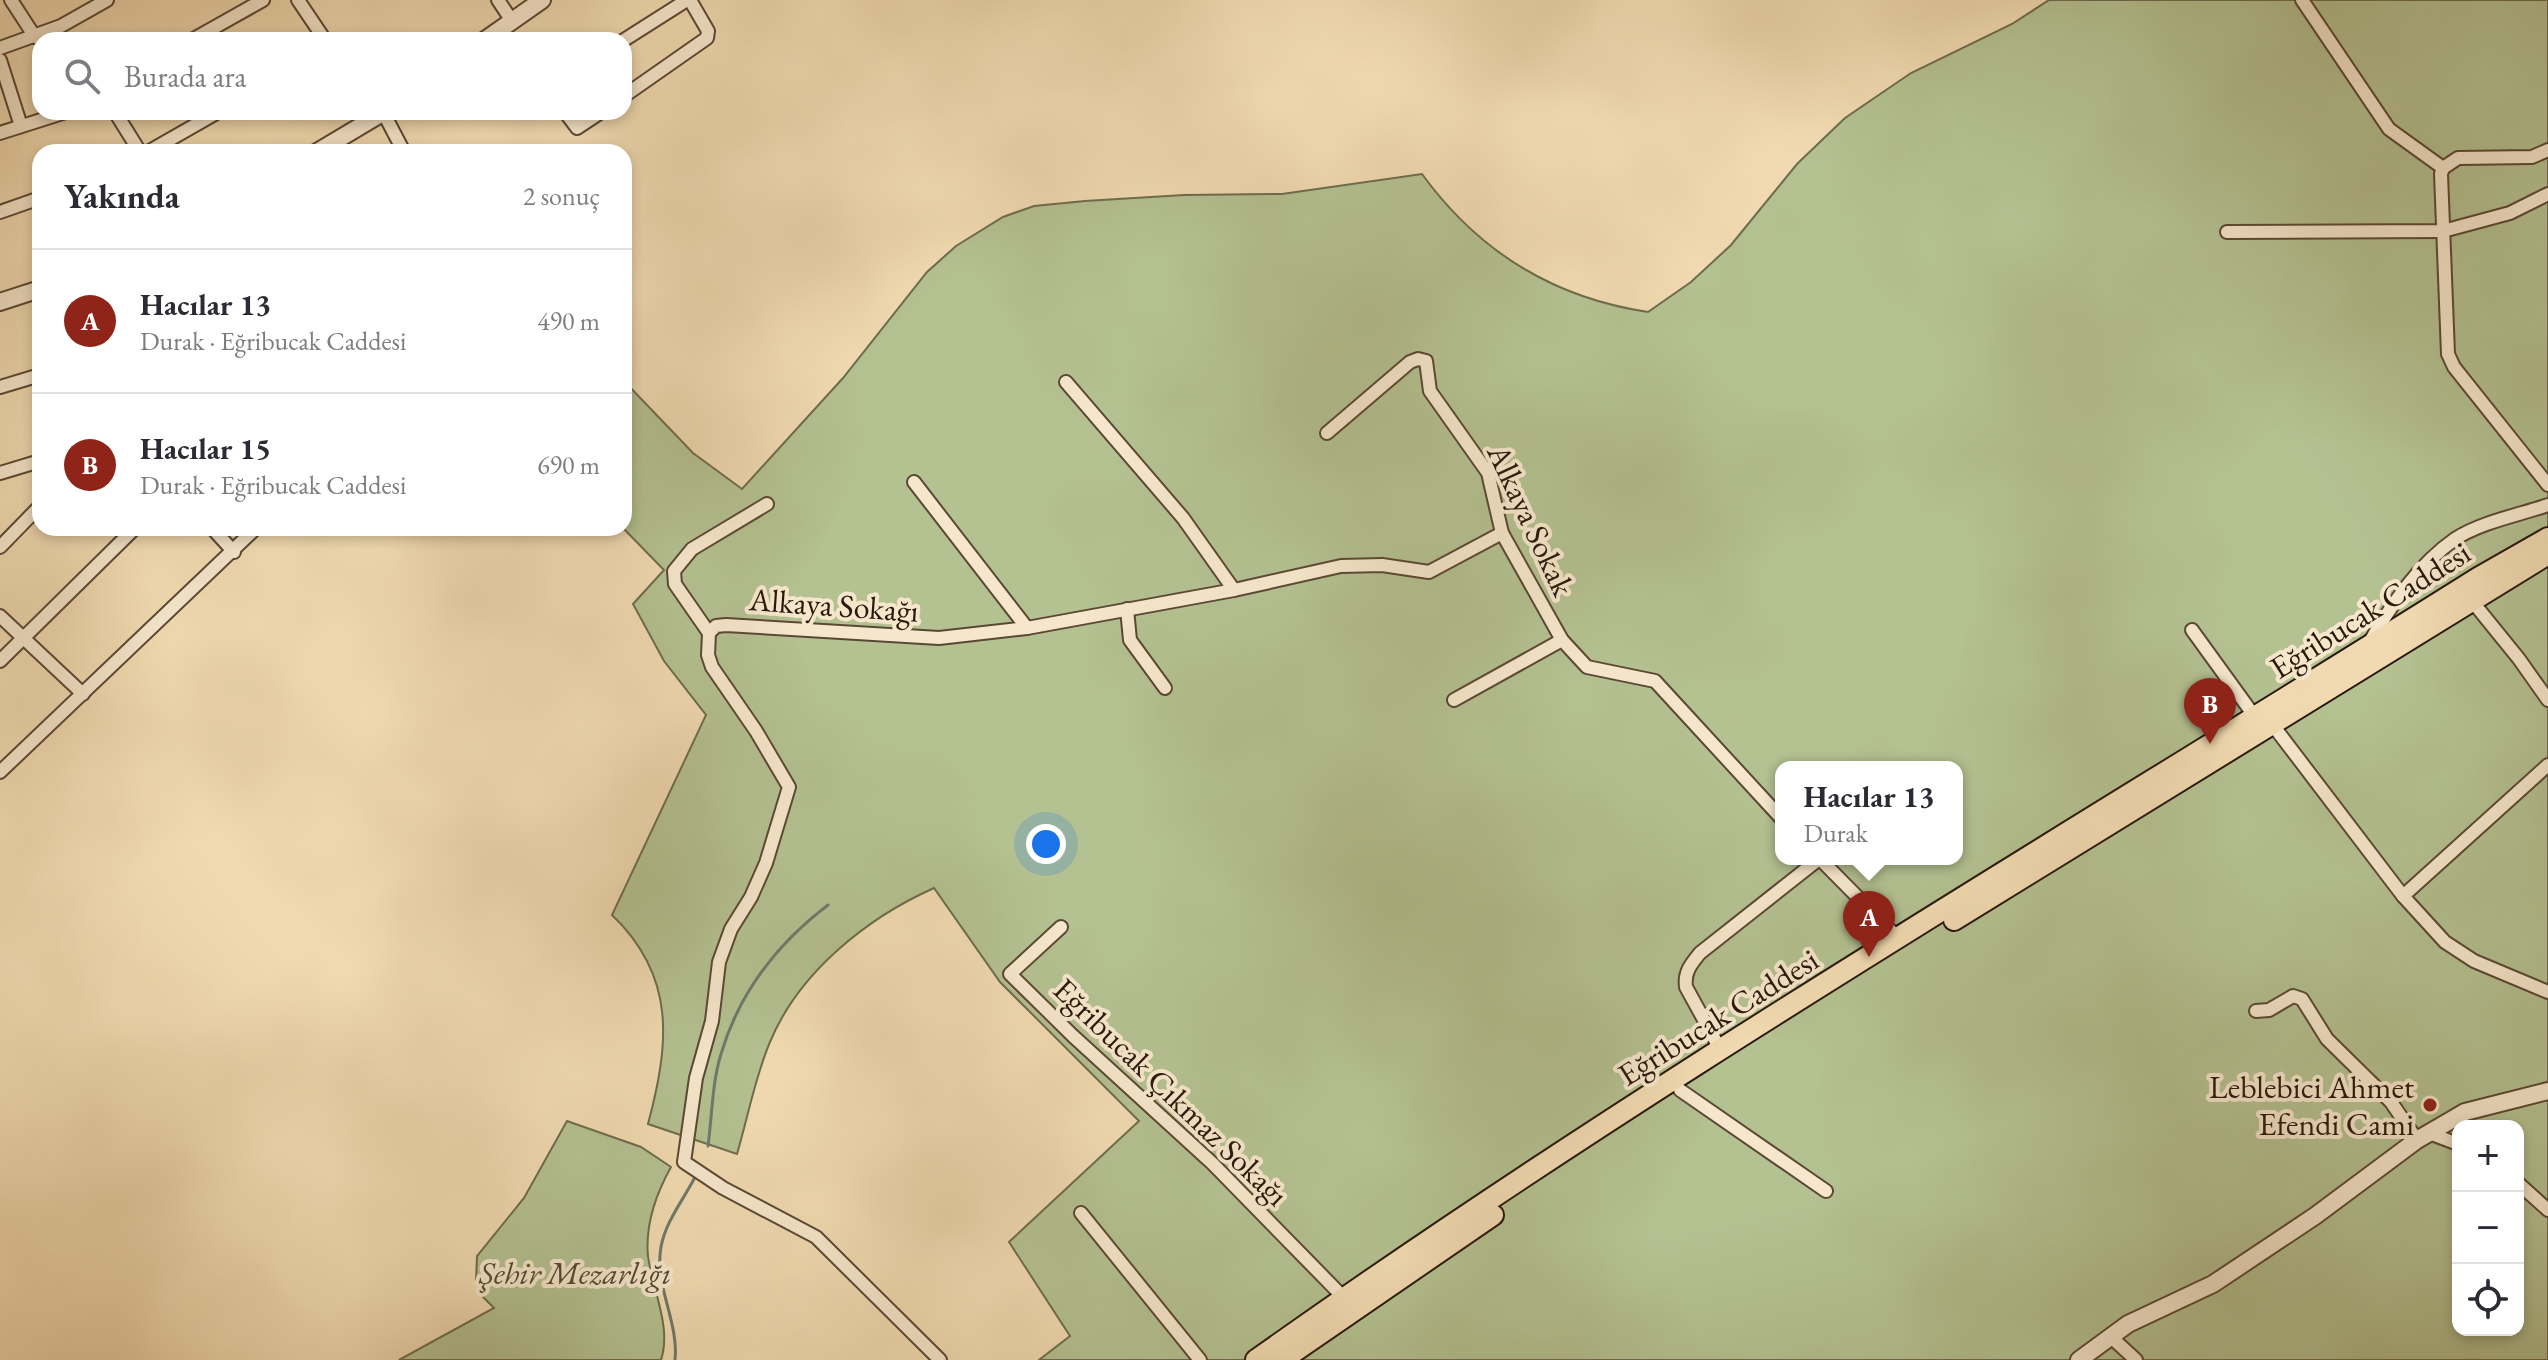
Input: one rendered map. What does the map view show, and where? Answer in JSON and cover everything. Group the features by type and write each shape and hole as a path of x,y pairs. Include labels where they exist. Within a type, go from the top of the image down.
{"main road":[{"name":"Eğribucak Caddesi","path":"1282,1360 1680,1090 2264,720 2365,649 2548,538"},
{"name":"Eğribucak Caddesi","path":"1256,1360 1344,1298 1720,1049 2264,720 2548,554"}],"street":[{"path":"11,0 32,32"},
{"path":"47,32 107,0"},
{"path":"206,32 263,0"},
{"path":"298,0 320,32"},
{"path":"498,0 509,29 542,0"},
{"path":"632,35 689,0 708,31 707,38 632,90"},
{"path":"2302,0 2389,129 2443,168"},
{"path":"61,26 64,32"},
{"path":"0,48 32,38"},
{"path":"0,60 21,126"},
{"path":"0,133 40,120"},
{"path":"120,120 135,144"},
{"path":"162,144 204,120"},
{"path":"330,144 369,120"},
{"path":"384,120 399,144"},
{"path":"571,120 577,128 589,120"},
{"path":"2548,150 2532,157 2458,158 2443,168 2441,174 2448,354 2454,367 2548,485"},
{"path":"2227,232 2443,231 2510,213 2548,194"},
{"path":"0,212 32,201"},
{"path":"0,302 32,292"},
{"name":"Alkaya Sokak","path":"1327,433 1410,362 1424,359 1428,364 1430,391 1488,473 1502,533 1562,640 1587,667 1655,681 1775,811"},
{"path":"0,387 32,377"},
{"path":"1066,382 1183,518 1234,590"},
{"path":"0,473 32,463"},
{"path":"914,482 1027,628"},
{"path":"709,633 675,584 674,571 692,549 767,504"},
{"path":"2365,649 2393,603 2428,561 2458,538 2548,505"},
{"path":"0,547 32,514"},
{"name":"Alkaya Sokağı","path":"940,1360 816,1237 723,1188 684,1162 696,1078 712,1021 719,962 731,929 751,897 766,863 789,787 756,731 712,667 708,655 709,633 716,626 726,625 939,638 1027,628 1234,590 1341,566 1382,565 1429,572 1502,533"},
{"path":"0,661 127,536"},
{"path":"219,536 234,552"},
{"path":"0,772 249,536"},
{"path":"2472,601 2548,700"},
{"path":"1127,609 1130,640 1165,688"},
{"path":"0,616 83,694"},
{"path":"2192,630 2403,896 2445,942 2474,961 2548,992"},
{"path":"1454,700 1562,640"},
{"path":"2403,896 2548,765"},
{"path":"1720,1049 1686,987 1685,977 1690,966 1700,953 1812,865"},
{"path":"1826,865 1899,939"},
{"name":"Eğribucak Çıkmaz Sokağı","path":"1061,927 1010,974 1212,1163 1344,1298"},
{"path":"2256,1011 2269,1010 2293,996 2302,999 2327,1039 2423,1136 2452,1143"},
{"path":"1680,1090 1826,1191"},
{"path":"2079,1360 2128,1324 2213,1284 2315,1216 2423,1136 2465,1112 2548,1091"},
{"path":"2524,1188 2548,1210"},
{"path":"1081,1213 1200,1360"},
{"path":"2111,1337 2136,1360"}],"green space":[{"path":"2049,0 2548,0 2548,1360 1039,1360 1070,1336 1009,1242 1139,1121 1000,982 934,888 860,931 817,970 798,993 765,1055 737,1154 648,1124 660,1067 662,1013 648,963 612,915 706,715 664,661 633,604 664,570 631,536 632,389 693,453 742,489 843,378 927,272 956,246 1003,217 1034,206 1184,195 1282,194 1422,174 1468,226 1521,267 1581,295 1648,312 1691,282 1731,245 1797,164 1845,118 1911,73 2012,24"},
{"name":"Şehir Mezarlığı","path":"567,1121 641,1147 671,1167 653,1210 648,1233 650,1269 663,1321 661,1360 399,1360 494,1308 482,1296 476,1281 477,1256 524,1198"}],"waterway":[{"path":"708,1146 718,1065 738,1010 777,953 828,905"},
{"path":"675,1360 674,1332 661,1275 661,1247 670,1220 694,1179"}],"place":[{"name":"Hacılar 15","path":"2210,744"},
{"name":"Hacılar 13","path":"1869,957"},
{"name":"Leblebici Ahmet Efendi Cami","path":"2430,1105"}]}
